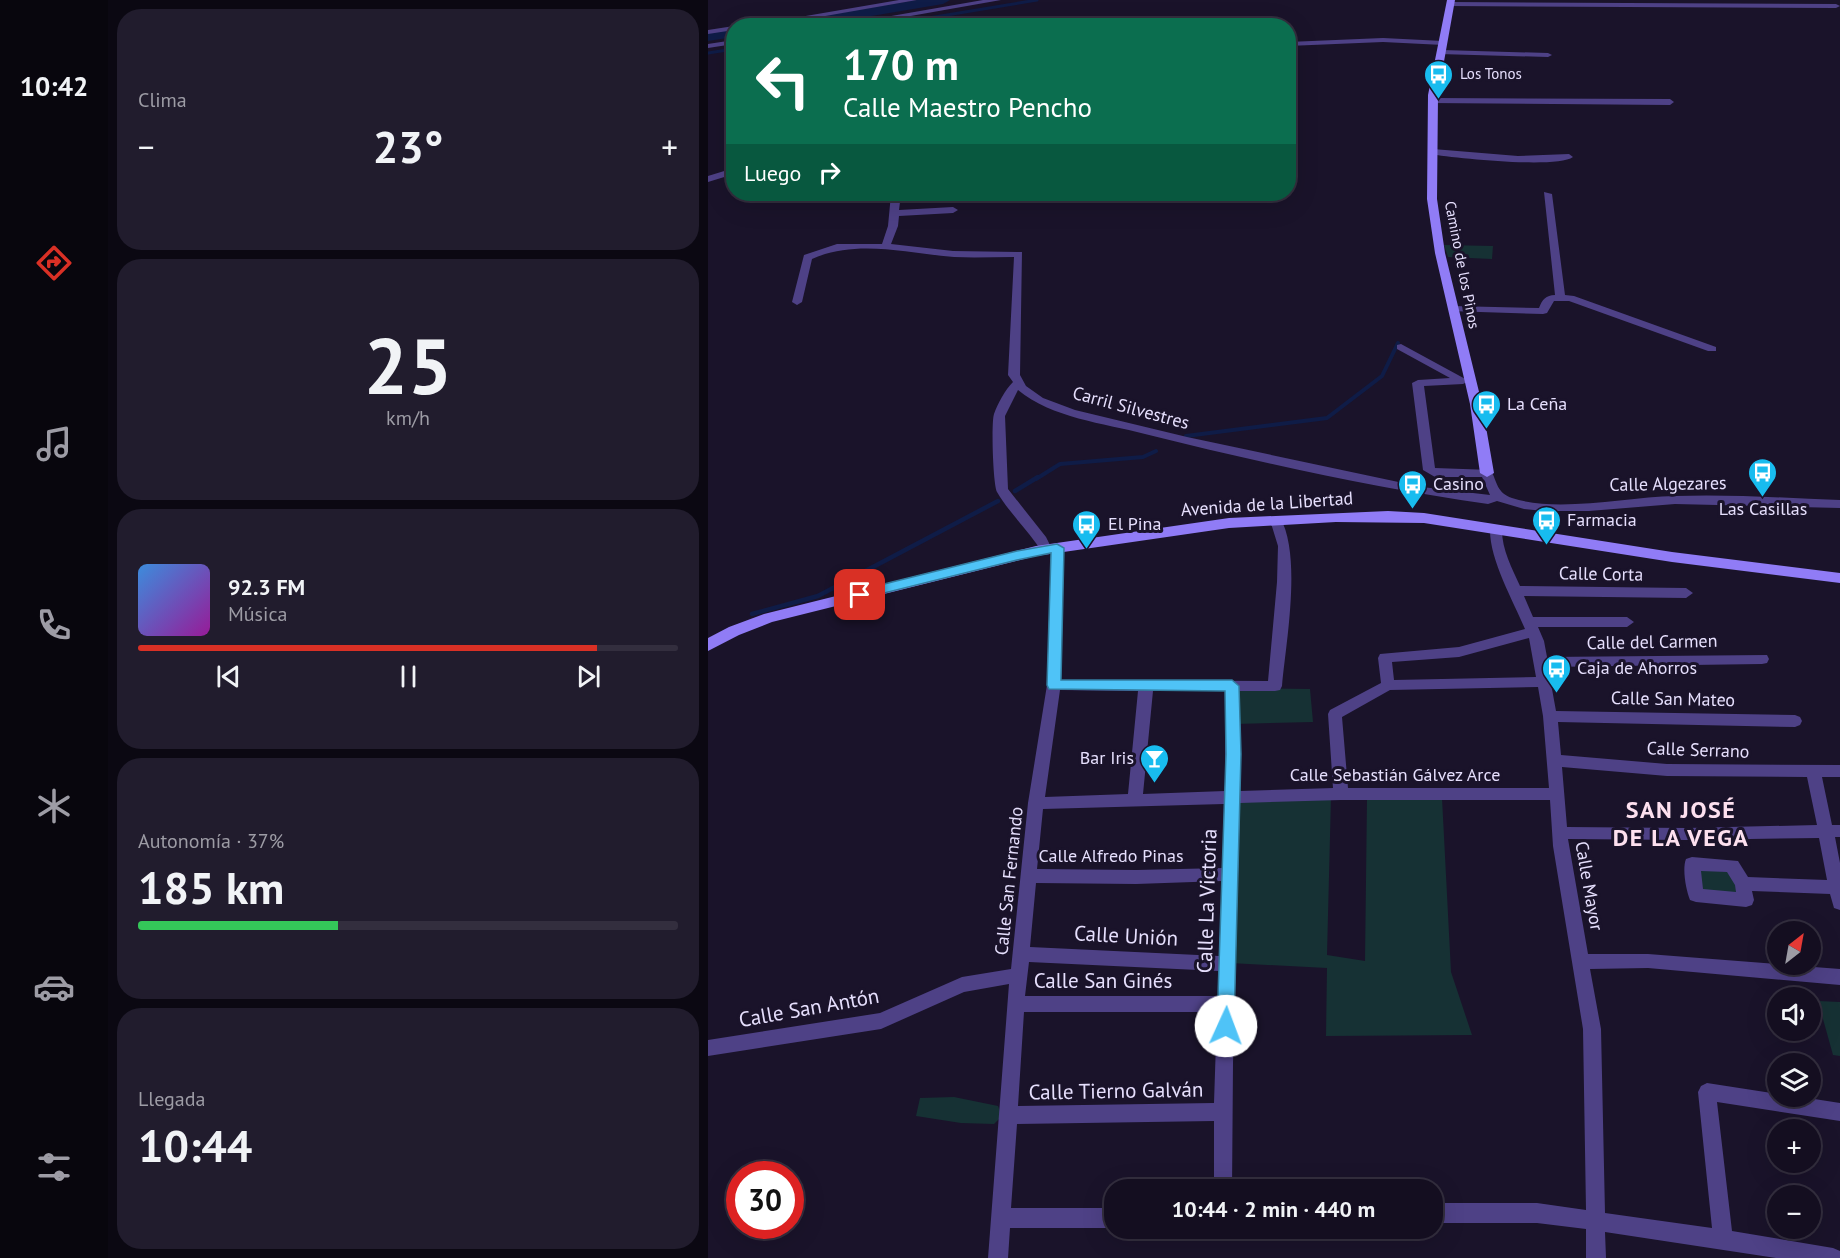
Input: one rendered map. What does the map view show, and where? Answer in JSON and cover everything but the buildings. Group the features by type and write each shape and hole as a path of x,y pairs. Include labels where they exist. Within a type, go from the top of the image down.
{"street":[{"path":"801,18 913,0"},
{"path":"886,18 997,0"},
{"path":"1451,2 1836,6"},
{"name":"Camino de los Pinos","path":"1451,2 1432,101 1433,207 1440,253 1490,489 1498,496"},
{"path":"708,32 726,29"},
{"path":"1296,44 1383,40 1548,55"},
{"path":"708,46 726,43"},
{"path":"1432,101 1670,102"},
{"path":"1433,152 1547,161 1569,157"},
{"path":"708,178 726,173"},
{"path":"1547,194 1560,297"},
{"path":"886,245 895,213 896,201"},
{"path":"895,213 953,210"},
{"path":"797,302 807,257 820,249 886,245 946,254 1019,254 1014,375 1019,382 1012,389 999,416 1002,490 1042,540 1052,549"},
{"path":"1452,309 1543,311 1551,298 1560,297 1579,301 1712,349"},
{"path":"1401,347 1466,381"},
{"path":"1466,381 1418,383 1429,470 1435,473 1487,473"},
{"name":"Carril Silvestres","path":"1019,382 1022,388 1039,400 1071,412 1187,441 1422,491 1488,500 1498,496"},
{"name":"Calle Algezares","path":"1498,496 1512,502 1542,507 1676,500 1840,504"},
{"name":"Avenida de la Libertad","path":"708,645 747,626 782,614 1052,549 1214,525 1276,520 1401,516 1683,559 1840,578"},
{"path":"1054,685 1275,686 1284,582 1284,546 1276,520"},
{"name":"Calle Mayor","path":"1497,530 1497,546 1531,627 1541,662 1550,716 1560,833 1582,962 1593,1056 1596,1258"},
{"name":"Calle San Fernando","path":"998,1258 1010,1115 1016,1004 1036,803 1054,685 1052,549"},
{"name":"Calle Corta","path":"1515,591 1686,593"},
{"path":"1388,685 1385,658 1459,652 1531,627 1627,622"},
{"name":"Calle del Carmen","path":"1541,662 1762,659"},
{"path":"1341,794 1335,714 1388,685 1544,682"},
{"path":"1135,800 1146,685"},
{"name":"Calle La Victoria","path":"1223,1179 1222,1112 1233,797 1232,686"},
{"name":"Calle San Mateo","path":"1550,716 1795,721"},
{"name":"Calle Serrano","path":"1554,760 1668,770 1840,771"},
{"path":"1814,772 1832,830 1840,903"},
{"name":"Calle Sebastián Gálvez Arce","path":"1036,803 1341,794 1557,794"},
{"path":"1560,833 1687,834 1832,830"},
{"name":"Calle Alfredo Pinas","path":"1029,876 1136,877 1230,874"},
{"path":"1743,884 1838,886"},
{"name":"Calle Unión","path":"1022,954 1228,964"},
{"path":"1582,962 1648,962 1840,977"},
{"name":"Calle San Antón","path":"708,1048 881,1021 962,985 1019,975"},
{"name":"Calle San Ginés","path":"1016,1004 1226,1004"},
{"path":"1723,1239 1707,1092 1840,1112"},
{"name":"Calle Tierno Galván","path":"1010,1115 1222,1112"},
{"path":"1443,1213 1509,1212 1594,1221 1723,1239 1833,1258"},
{"path":"1002,1218 1104,1218"}],"green space":[{"path":"1444,245 1493,246 1492,259 1448,257"},
{"path":"1235,688 1310,689 1313,722 1235,724"},
{"path":"1331,797 1327,955 1365,961 1367,799 1442,798 1451,972 1472,1035 1326,1036 1327,968 1230,963 1235,798"},
{"path":"1701,869 1736,873 1742,896 1700,892"},
{"path":"1821,1001 1840,1002 1840,1056 1833,1055 1821,1012"},
{"path":"954,1097 998,1106 1002,1116 994,1124 961,1123 916,1116 920,1098"}],"waterway":[{"path":"832,18 943,0"},
{"path":"928,18 1037,0"},
{"path":"708,37 726,34"},
{"path":"708,53 726,50"},
{"path":"1186,436 1327,418 1382,376 1398,343"},
{"path":"1036,479 1060,464 1143,457 1156,451"},
{"path":"1015,491 1038,477"},
{"path":"752,614 818,596 998,501"}],"place":[{"name":"Los Tonos","path":"1439,100"},
{"name":"La Ceña","path":"1486,430"},
{"name":"Las Casillas","path":"1763,498"},
{"name":"Casino","path":"1412,510"},
{"name":"Farmacia","path":"1546,546"},
{"name":"El Pina","path":"1087,550"},
{"name":"Caja de Ahorros","path":"1556,694"},
{"name":"Bar Iris","path":"1155,784"}],"district":[{"name":"SAN JOSÉ DE LA VEGA","path":"1681,824"}],"route":[{"path":"860,595 1017,555 1057,548 1054,685 1232,686 1234,754 1226,1026"}]}
